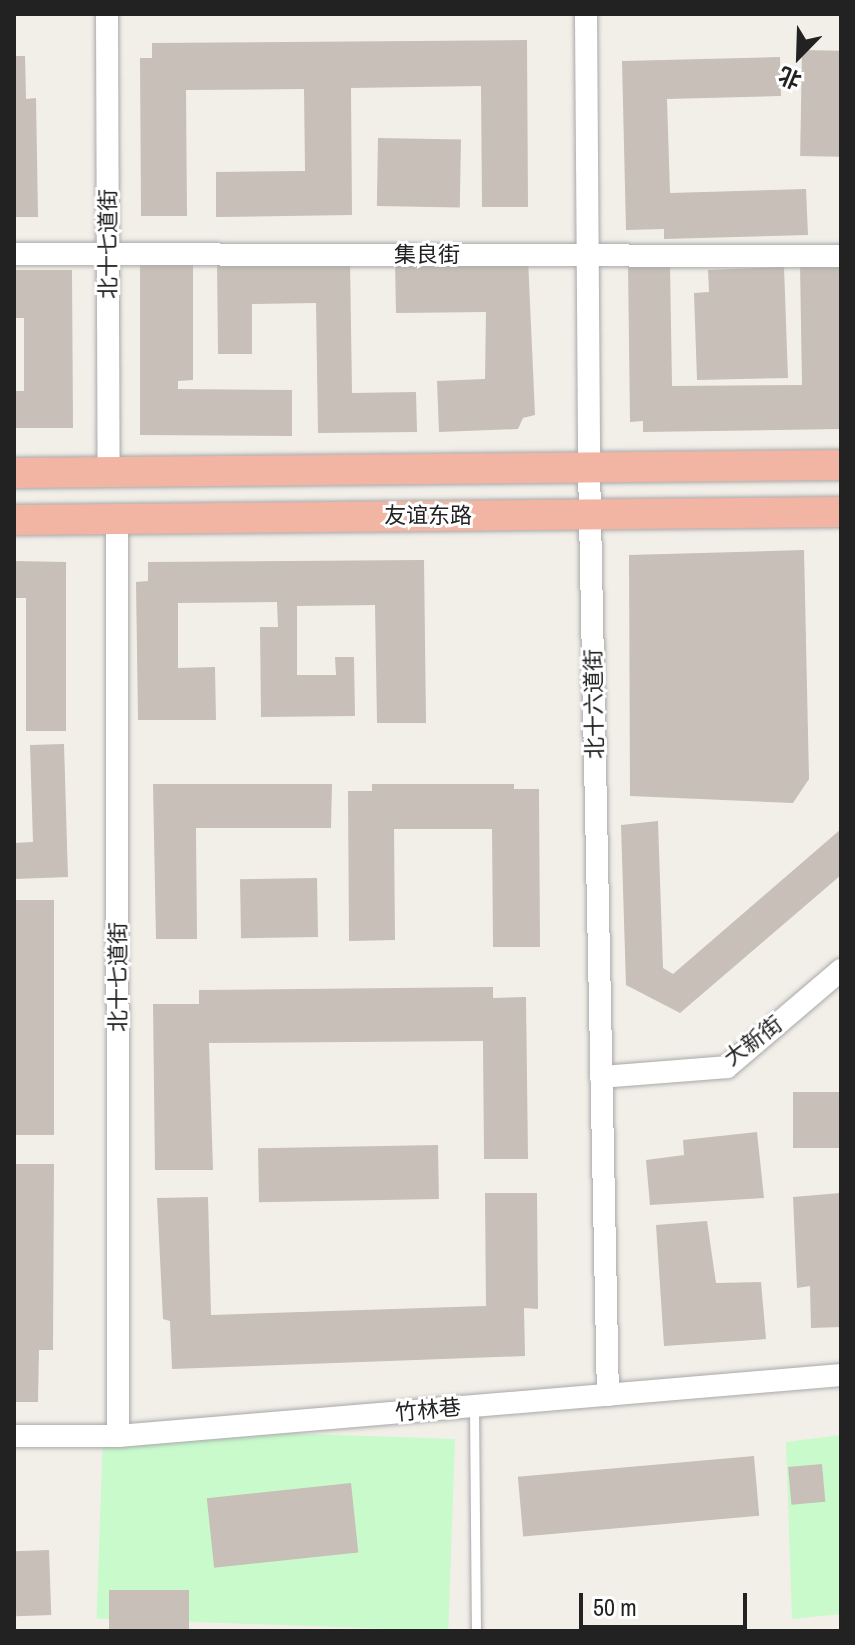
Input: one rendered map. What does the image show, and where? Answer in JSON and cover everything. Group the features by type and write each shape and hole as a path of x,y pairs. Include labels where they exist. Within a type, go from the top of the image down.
{"highway":[{"path":"14,473 841,465"},
{"name":"友谊东路","path":"14,520 841,512"}],"street":[{"name":"北十七道街","path":"107,14 109,473"},
{"name":"北十六道街","path":"586,14 589,467 608,1395"},
{"name":"集良街","path":"14,254 841,256"},
{"name":"北十七道街","path":"117,518 118,1436"},
{"name":"大新街","path":"601,1077 727,1067 841,970"},
{"name":"竹林巷","path":"14,1436 118,1436 841,1375"}],"lane":[{"path":"474,1406 476,1631"}],"green space":[{"path":"103,1427 455,1439 448,1631 97,1619"},
{"path":"841,1435 841,1614 792,1619 786,1442"}],"building":[{"path":"527,40 528,207 482,207 481,86 351,88 352,215 216,217 216,172 305,171 304,89 186,90 187,216 141,216 140,58 152,58 152,43"},
{"path":"802,50 841,51 839,157 800,156"},
{"path":"14,56 25,56 26,99 36,98 38,217 14,217"},
{"path":"780,57 781,96 667,99 670,193 806,189 808,235 664,239 664,229 626,230 622,61"},
{"path":"378,138 461,139 460,207 377,206"},
{"path":"528,258 535,415 523,418 518,429 439,432 437,381 485,379 486,312 396,313 395,261"},
{"path":"350,259 352,393 416,392 417,432 318,433 316,303 252,304 252,354 218,354 217,260"},
{"path":"140,264 193,264 193,380 178,381 178,389 292,390 292,436 140,435"},
{"path":"670,264 672,386 802,385 800,264 841,264 841,429 643,432 643,421 630,422 628,265"},
{"path":"784,267 788,378 697,380 694,293 709,292 708,270"},
{"path":"14,270 72,270 73,428 14,428 14,391 24,391 24,318 14,318"},
{"path":"804,550 809,779 793,803 630,796 629,555"},
{"path":"424,560 426,723 377,723 375,605 297,606 297,675 336,675 335,657 354,657 355,716 261,717 260,627 278,627 277,602 178,603 178,668 215,667 216,720 138,720 136,582 148,581 148,562"},
{"path":"14,561 66,562 66,731 26,731 26,598 14,598"},
{"path":"64,744 68,877 14,879 14,843 33,842 30,745"},
{"path":"153,784 332,784 331,828 196,828 197,939 156,939"},
{"path":"372,784 514,784 514,789 539,789 540,947 493,947 492,829 394,829 395,940 349,941 348,791 372,791"},
{"path":"658,821 663,968 673,974 841,829 841,875 680,1013 626,985 621,825"},
{"path":"317,878 318,937 241,938 240,879"},
{"path":"14,900 54,900 54,1135 14,1135"},
{"path":"493,987 493,998 526,997 528,1159 484,1159 483,1041 209,1043 213,1170 155,1170 153,1004 199,1004 199,990"},
{"path":"793,1092 841,1092 841,1148 793,1148"},
{"path":"757,1132 764,1198 650,1205 646,1160 684,1155 683,1140"},
{"path":"438,1145 439,1199 259,1202 258,1148"},
{"path":"14,1164 54,1164 53,1350 39,1350 38,1402 14,1402"},
{"path":"485,1193 537,1193 538,1309 524,1308 525,1356 172,1369 170,1321 163,1319 157,1198 208,1197 211,1315 486,1306"},
{"path":"841,1193 841,1327 811,1328 810,1286 797,1288 793,1197"},
{"path":"707,1221 716,1283 761,1282 766,1339 664,1346 656,1225"},
{"path":"754,1456 759,1516 523,1536 518,1477"},
{"path":"822,1464 825,1502 791,1505 788,1467"},
{"path":"351,1483 358,1553 214,1568 207,1498"},
{"path":"49,1550 51,1615 16,1616 14,1551"},
{"path":"109,1590 189,1590 189,1631 109,1631"}]}
